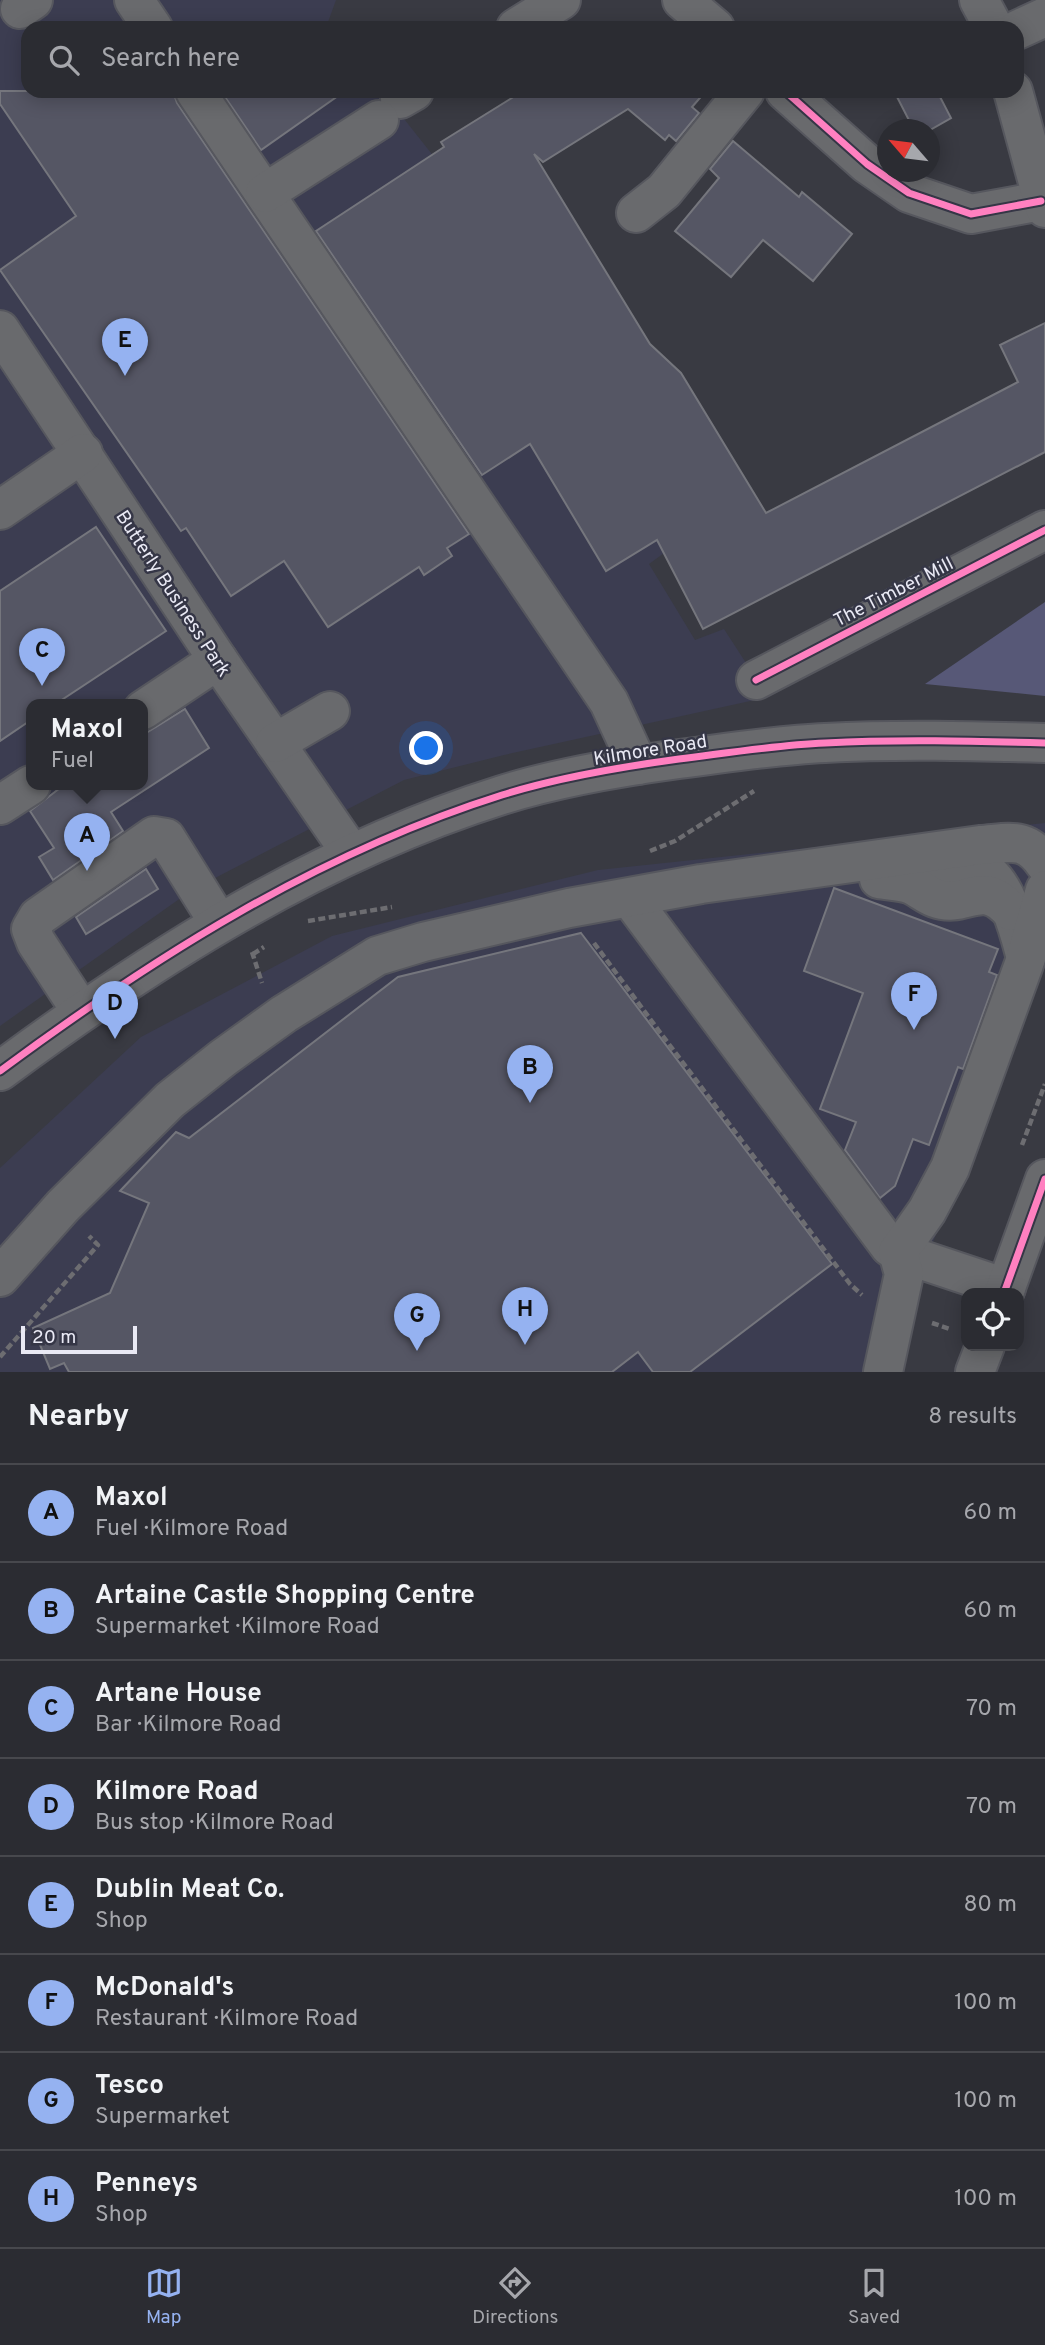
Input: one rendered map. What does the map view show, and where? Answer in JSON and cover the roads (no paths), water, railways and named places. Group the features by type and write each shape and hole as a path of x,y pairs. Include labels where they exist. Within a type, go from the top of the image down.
{"street":[{"path":"134,0 148,21"},
{"path":"527,21 561,0"},
{"path":"682,0 707,21"},
{"path":"979,0 990,21"},
{"path":"1024,27 1045,18"},
{"path":"200,98 609,702 638,765"},
{"path":"636,213 664,191 739,98"},
{"path":"793,98 867,164 909,193 971,214 1043,204 1015,98"},
{"path":"265,193 398,103"},
{"name":"Butterly Business Park","path":"0,330 218,660 352,853"},
{"path":"0,510 83,453"},
{"name":"The Timber Mill","path":"756,680 1045,530"},
{"path":"148,707 218,660"},
{"path":"275,743 330,710"},
{"name":"Kilmore Road","path":"0,1071 82,1011 219,923 352,853 505,794 638,765 761,748 824,743 959,740 1045,743"},
{"path":"0,805 26,788"},
{"path":"82,1011 36,942 31,929 38,917 154,836 166,838 175,850 219,923"},
{"path":"865,871 980,845 1019,842 1031,847 1045,864"},
{"path":"0,1277 63,1206 170,1100 240,1046 377,956 423,942 569,908 701,884 787,873 976,867 994,877 1011,911 1026,958"},
{"path":"898,1252 927,1211 950,1168 1026,958 1045,890"},
{"path":"630,898 883,1239 898,1252 999,1288"},
{"path":"1006,1288 1045,1179"},
{"path":"883,1372 904,1274 898,1252"},
{"path":"971,1351 975,1372"}],"place":[{"name":"Dublin Meat Co.","path":"125,376"},
{"name":"Artane House","path":"42,686"},
{"name":"Maxol","path":"87,871"},
{"name":"McDonald's","path":"914,1030"},
{"name":"Kilmore Road","path":"115,1039"},
{"name":"Artaine Castle Shopping Centre","path":"530,1103"},
{"name":"Penneys","path":"525,1345"},
{"name":"Tesco","path":"417,1351"}]}
